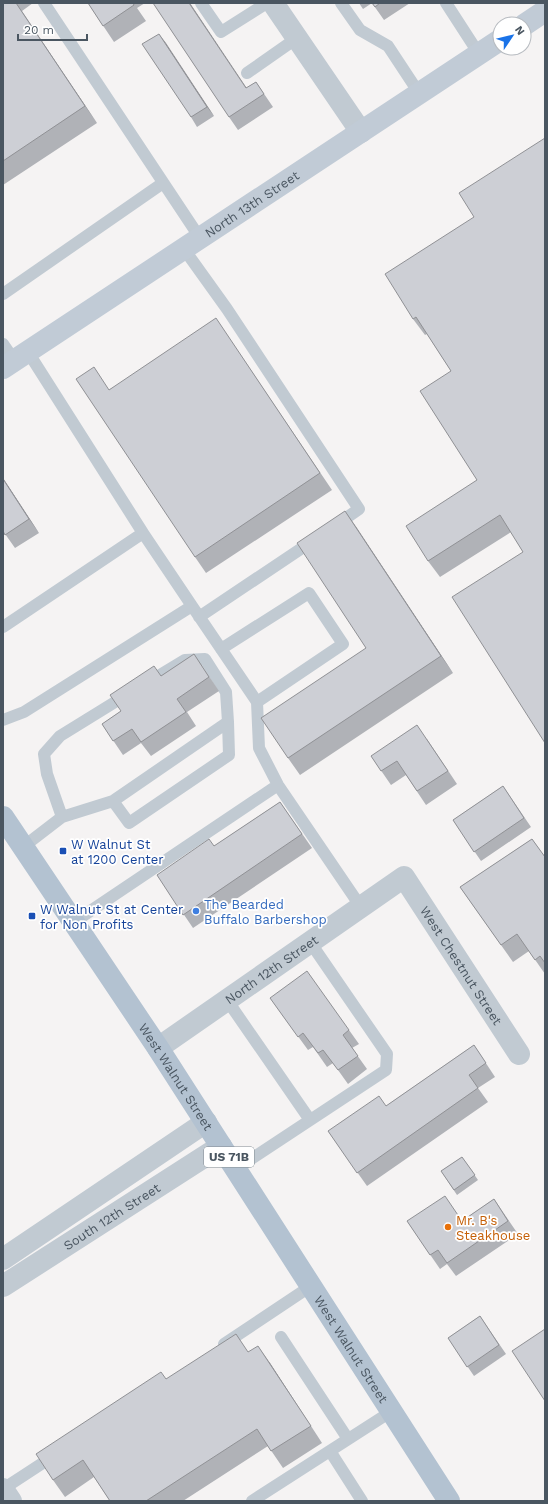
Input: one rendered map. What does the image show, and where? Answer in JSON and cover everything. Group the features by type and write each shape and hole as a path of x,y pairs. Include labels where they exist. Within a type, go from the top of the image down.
{"main road":[{"path":"532,20 545,11"},
{"name":"North 13th Street","path":"12,356 192,243 492,45"},
{"name":"West Walnut Street","path":"3,817 158,1048 449,1501"}],"street":[{"path":"273,3 361,132"},
{"name":"North 12th Street","path":"158,1048 404,877"},
{"name":"West Chestnut Street","path":"404,877 519,1054"},
{"name":"South 12th Street","path":"3,1259 206,1122"},
{"name":"South 12th Street","path":"3,1286 221,1146"},
{"path":"3,1489 11,1501"}],"lane":[{"path":"44,3 163,183 192,243 227,309 359,509 199,617"},
{"path":"201,3 221,32 267,3"},
{"path":"341,3 360,30 388,46 419,93"},
{"path":"446,3 479,54"},
{"path":"247,73 297,38"},
{"path":"3,294 163,183"},
{"path":"12,356 143,534 256,702 259,748 278,785 361,907"},
{"path":"3,627 143,534"},
{"path":"221,649 309,593 343,644 256,702"},
{"path":"3,720 24,712 192,606"},
{"path":"62,817 58,800 47,774 44,754 60,736 185,660 205,659 226,692 229,755 129,823 114,801"},
{"path":"23,847 62,817 114,801 228,722"},
{"path":"74,922 278,785"},
{"path":"236,1169 386,1070 387,1054 310,942"},
{"path":"227,1000 310,1120"},
{"path":"213,1351 311,1286"},
{"path":"281,1337 348,1439"},
{"path":"252,1501 270,1496 330,1451 392,1411"},
{"path":"3,1489 62,1450"},
{"path":"330,1451 362,1501"}],"building":[{"path":"3,3 16,3 85,106 3,161"},
{"path":"88,3 133,3 134,5 103,26"},
{"path":"153,3 189,3 246,88 256,82 264,94 229,117"},
{"path":"372,3 380,3 375,7"},
{"path":"159,34 207,107 191,117 142,44"},
{"path":"545,138 545,743 452,597 523,552 500,515 428,561 406,526 477,480 420,391 451,371 416,317 413,319 385,274 474,217 459,193"},
{"path":"216,318 320,473 195,557 76,379 94,367 109,390"},
{"path":"3,479 29,519 5,535 3,531"},
{"path":"345,511 441,656 288,758 261,718 366,648 297,543"},
{"path":"194,654 209,677 177,699 186,712 141,742 132,729 113,741 102,724 121,711 110,695 154,666 161,676"},
{"path":"417,725 448,771 417,791 397,761 381,771 371,756"},
{"path":"503,786 524,818 474,852 453,820"},
{"path":"280,802 302,834 183,915 157,875 209,839 214,846"},
{"path":"532,839 545,857 545,963 540,956 535,960 517,934 501,945 460,887"},
{"path":"307,971 349,1030 343,1035 358,1056 338,1070 323,1050 318,1053 303,1033 298,1037 270,998"},
{"path":"474,1045 486,1063 469,1075 478,1088 357,1173 328,1131 379,1096 386,1106"},
{"path":"462,1157 475,1175 454,1190 441,1171"},
{"path":"445,1196 462,1221 494,1199 508,1221 447,1263 438,1250 430,1255 407,1221"},
{"path":"480,1316 499,1345 467,1367 448,1338"},
{"path":"545,1329 545,1401 512,1351"},
{"path":"236,1334 248,1352 258,1346 311,1426 271,1451 257,1429 146,1501 110,1501 83,1460 53,1480 36,1454 161,1372 166,1379"}],"place":[{"name":"W Walnut St at 1200 Center","path":"63,851"},
{"name":"The Bearded Buffalo Barbershop","path":"196,911"},
{"name":"W Walnut St at Center for Non Profits","path":"32,916"},
{"name":"Mr. B's Steakhouse","path":"448,1227"}]}
